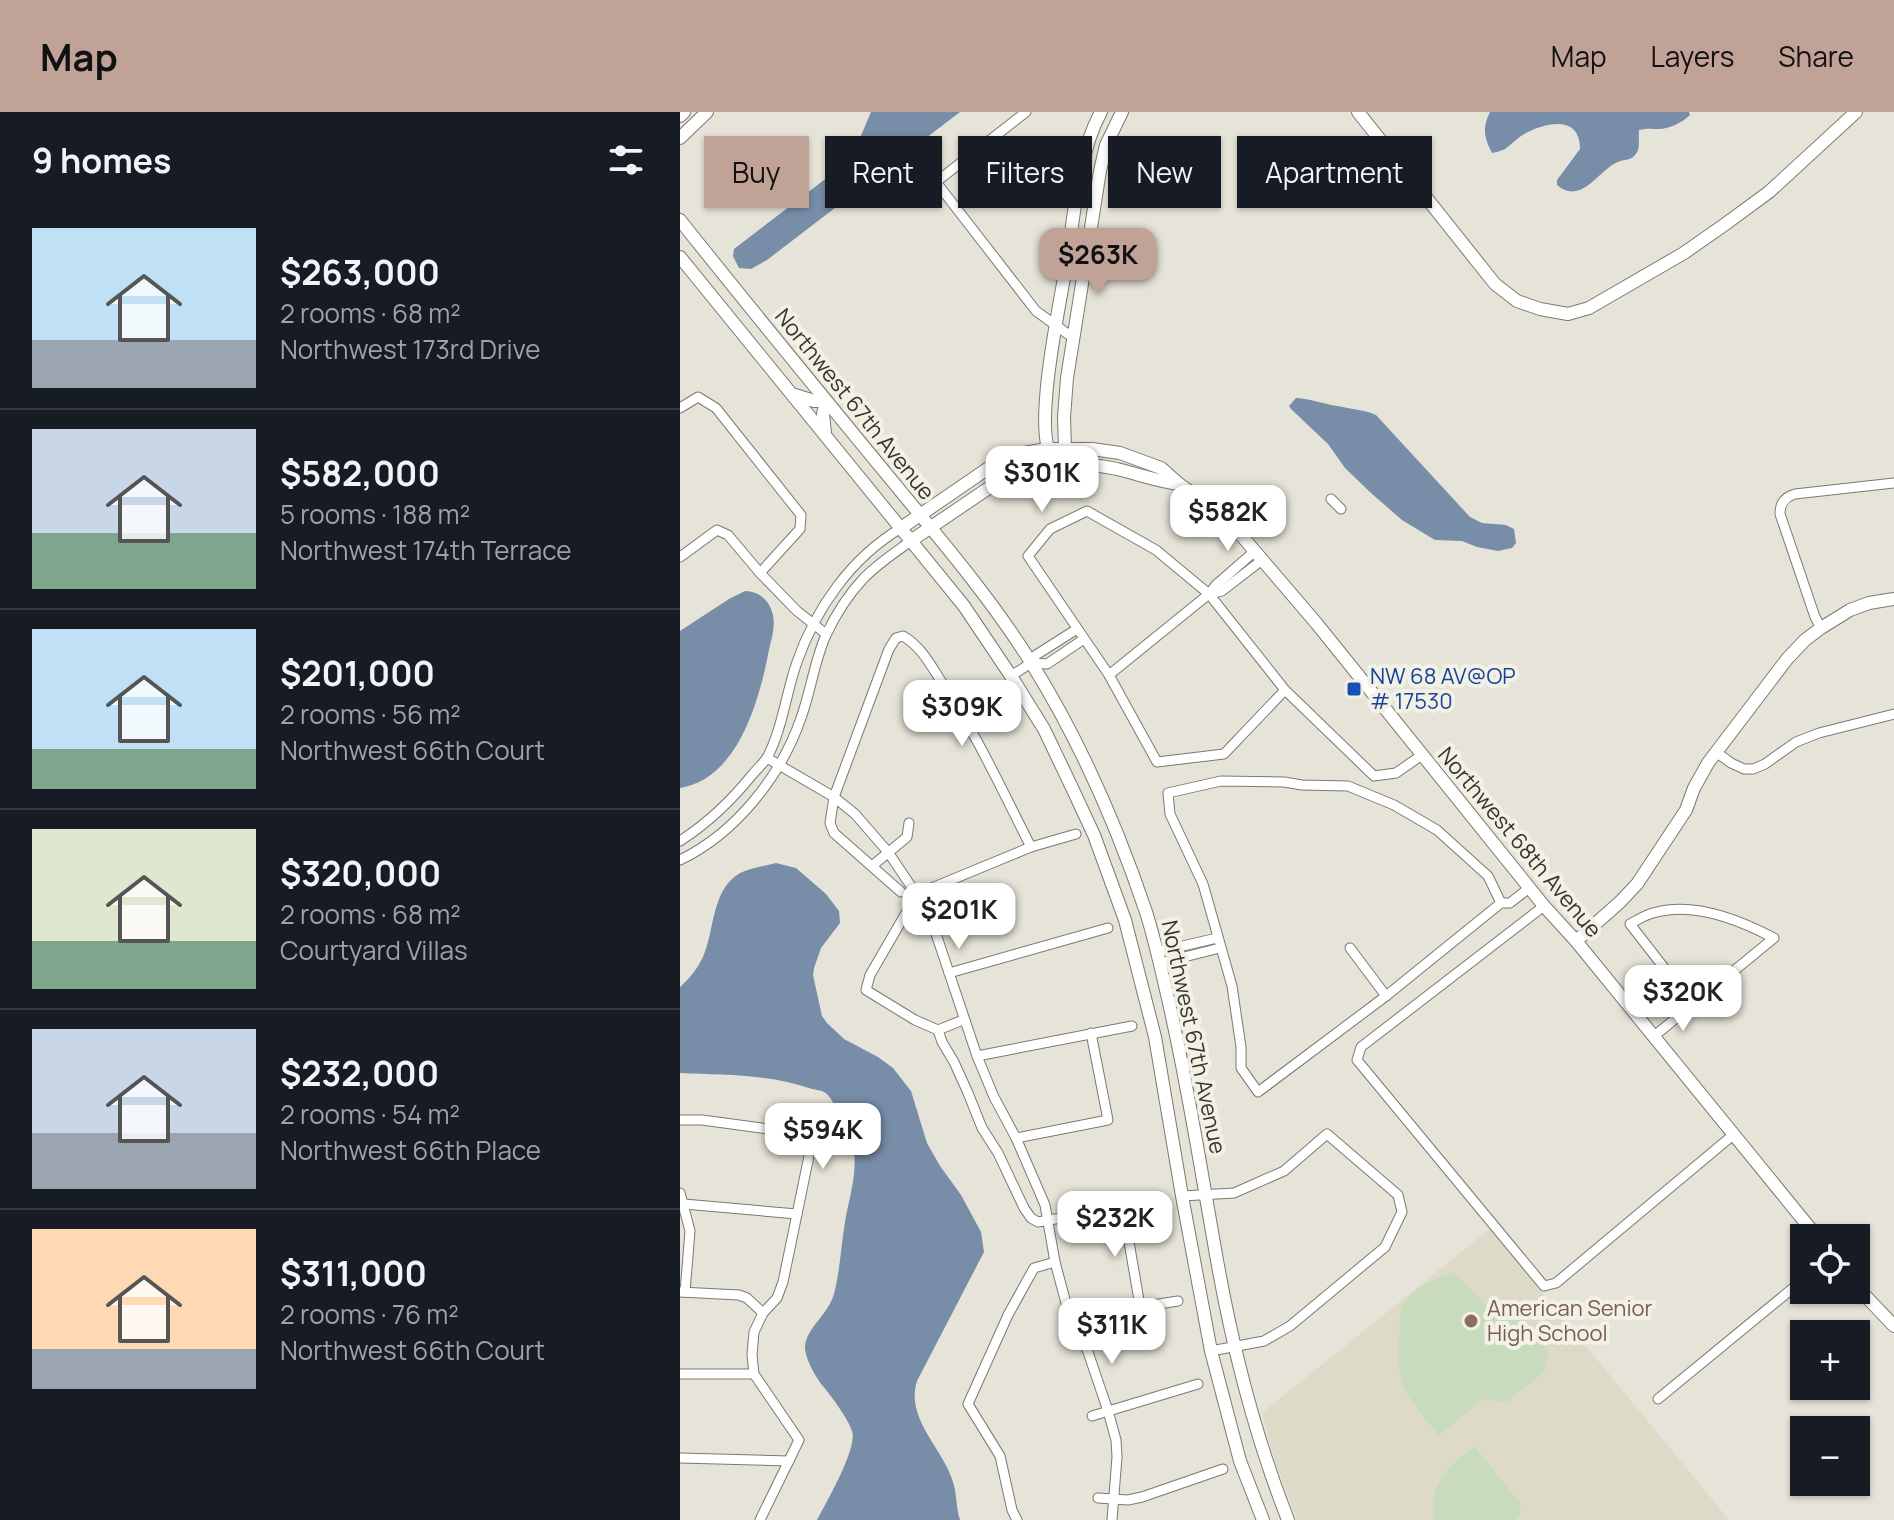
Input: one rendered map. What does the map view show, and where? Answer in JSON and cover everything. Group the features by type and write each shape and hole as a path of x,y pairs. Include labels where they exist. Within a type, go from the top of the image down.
{"street":[{"path":"680,138 707,112"},
{"path":"1026,112 936,182 1036,311 1072,337"},
{"path":"1057,465 1047,449 1048,376 1082,168 1101,112"},
{"path":"1057,465 1065,448 1066,391 1072,337 1100,171 1106,145 1122,112"},
{"path":"1358,112 1495,284 1517,301 1568,314 1589,308 1684,253 1769,192 1856,112"},
{"name":"Northwest 67th Avenue","path":"680,220 983,593 1031,663 1064,719 1115,828 1146,914 1158,958 1176,1033 1234,1346 1261,1446 1288,1520"},
{"name":"Northwest 67th Avenue","path":"680,257 964,606 1044,729 1094,835 1125,920 1155,1037 1211,1351 1240,1461 1263,1520"},
{"path":"792,394 814,401 826,401 823,409 825,434"},
{"path":"680,408 698,397 716,408 801,515 800,529 760,573"},
{"name":"Northwest 68th Avenue","path":"901,528 1004,460 1047,449 1120,453 1141,459 1161,468 1216,510 1317,624 1529,888 1576,941 1806,1224"},
{"path":"680,860 694,853 743,812 769,782 802,716 826,634 864,578 912,540 1011,475 1028,469 1057,465 1091,466 1179,484"},
{"path":"1821,628 1780,514 1784,500 1795,494 1894,483"},
{"path":"1331,499 1341,509"},
{"path":"1285,690 1224,754 1157,762 1109,675 1028,556 1050,529 1087,511 1156,550 1209,594 1285,690 1374,776 1396,773 1422,755"},
{"path":"680,841 730,802 767,758 786,708 797,663 814,623 830,596 869,551 901,528"},
{"path":"680,557 717,530 728,535 797,611 826,634"},
{"path":"1109,675 1216,585 1259,556"},
{"path":"859,562 870,573"},
{"path":"1576,941 1637,884 1686,810 1702,773 1716,752 1787,659 1805,640 1850,610 1894,599"},
{"path":"1011,676 1031,663 1036,655 1077,629"},
{"path":"901,892 834,833 830,823 834,797 889,649 896,638 903,636 913,642 961,710 1031,847"},
{"path":"1031,663 1047,664 1084,639"},
{"path":"1716,752 1744,769 1753,769 1796,742 1819,733 1894,714"},
{"path":"767,758 834,797 855,814 888,852 929,913 977,1056 1045,1205 1055,1262 1070,1318 1088,1352 1108,1411 1117,1457 1112,1520"},
{"path":"1501,903 1488,876 1437,830 1394,805 1348,786 1221,781 1168,793 1170,814 1203,884 1232,986 1241,1068 1258,1092 1386,996 1501,903 1510,903 1529,888"},
{"path":"872,866 907,837 909,823"},
{"path":"963,1020 938,1030 915,1020 866,990 870,975 917,894 1031,847 1076,834"},
{"path":"1544,906 1361,1047 1357,1060 1544,1286 1556,1283 1733,1135"},
{"path":"1653,1037 1693,1005 1774,938 1742,921 1688,909 1653,913 1630,924 1693,1005"},
{"path":"949,973 1108,928"},
{"path":"1158,958 1192,956 1218,943"},
{"path":"1136,964 1189,945 1218,943"},
{"path":"1189,945 1192,956"},
{"path":"1350,948 1386,996"},
{"path":"977,1056 1132,1026"},
{"path":"938,1030 982,1128 1031,1218 1038,1222 1164,1200"},
{"path":"1016,1138 1108,1120 1091,1033"},
{"path":"680,1120 702,1120 798,1133 807,1143 809,1156 783,1282 777,1298 763,1313 754,1332 754,1374 799,1440 760,1520"},
{"path":"1182,1196 1234,1193 1284,1171 1327,1134 1398,1195 1402,1212 1385,1247 1290,1326 1264,1341 1211,1351"},
{"path":"680,1193 690,1231 683,1292 739,1295 763,1313"},
{"path":"684,1204 797,1214"},
{"path":"1123,1207 1140,1306"},
{"path":"1017,1520 1000,1456 968,1404 1008,1315 1034,1268 1055,1262"},
{"path":"1658,1399 1790,1291"},
{"path":"1070,1318 1178,1301"},
{"path":"1870,1301 1894,1326"},
{"path":"680,1374 754,1374"},
{"path":"1092,1416 1198,1384"},
{"path":"680,1458 789,1461"},
{"path":"1098,1498 1128,1500 1142,1497 1223,1469"}],"shaded area":[{"name":"American Senior High School","path":"1490,1229 1729,1520 1297,1520 1276,1464 1262,1413"}],"green space":[{"path":"1454,1272 1493,1313 1514,1313 1548,1352 1545,1371 1507,1402 1483,1399 1439,1435 1412,1401 1401,1379 1398,1360 1400,1318 1404,1304 1415,1291"},
{"path":"1475,1447 1521,1504 1519,1517 1515,1520 1435,1520 1433,1508 1437,1486 1449,1469"}],"water":[{"path":"871,112 960,112 929,136 861,136"},
{"path":"1490,112 1689,112 1690,115 1667,128 1639,130 1638,150 1633,157 1611,166 1590,184 1574,191 1557,185 1557,180 1580,149 1575,131 1561,124 1543,126 1523,135 1505,149 1492,153 1485,132"},
{"path":"825,179 825,208 835,208 767,260 751,269 739,268 733,256 734,249 787,208 809,208 809,191"},
{"path":"1296,398 1376,415 1470,517 1482,523 1506,525 1514,529 1516,543 1512,548 1498,551 1462,541 1435,540 1402,520 1345,468 1328,444 1291,409 1289,406"},
{"path":"745,591 762,597 771,608 774,623 758,695 742,736 730,755 700,782 680,788 680,631"},
{"path":"776,863 796,868 826,894 839,911 840,923 821,948 814,968 822,1016 844,1039 893,1068 911,1091 927,1143 981,1232 984,1252 917,1381 915,1395 920,1421 953,1482 960,1520 817,1520 840,1476 853,1439 847,1420 814,1372 805,1347 809,1334 834,1294 854,1178 852,1141 829,1096 822,1091 764,1078 680,1073 680,987 703,957 719,900 731,880 740,873"}],"place":[{"name":"NW 68 AV@OP # 17530","path":"1354,689"},
{"name":"American Senior High School","path":"1471,1321"}]}
